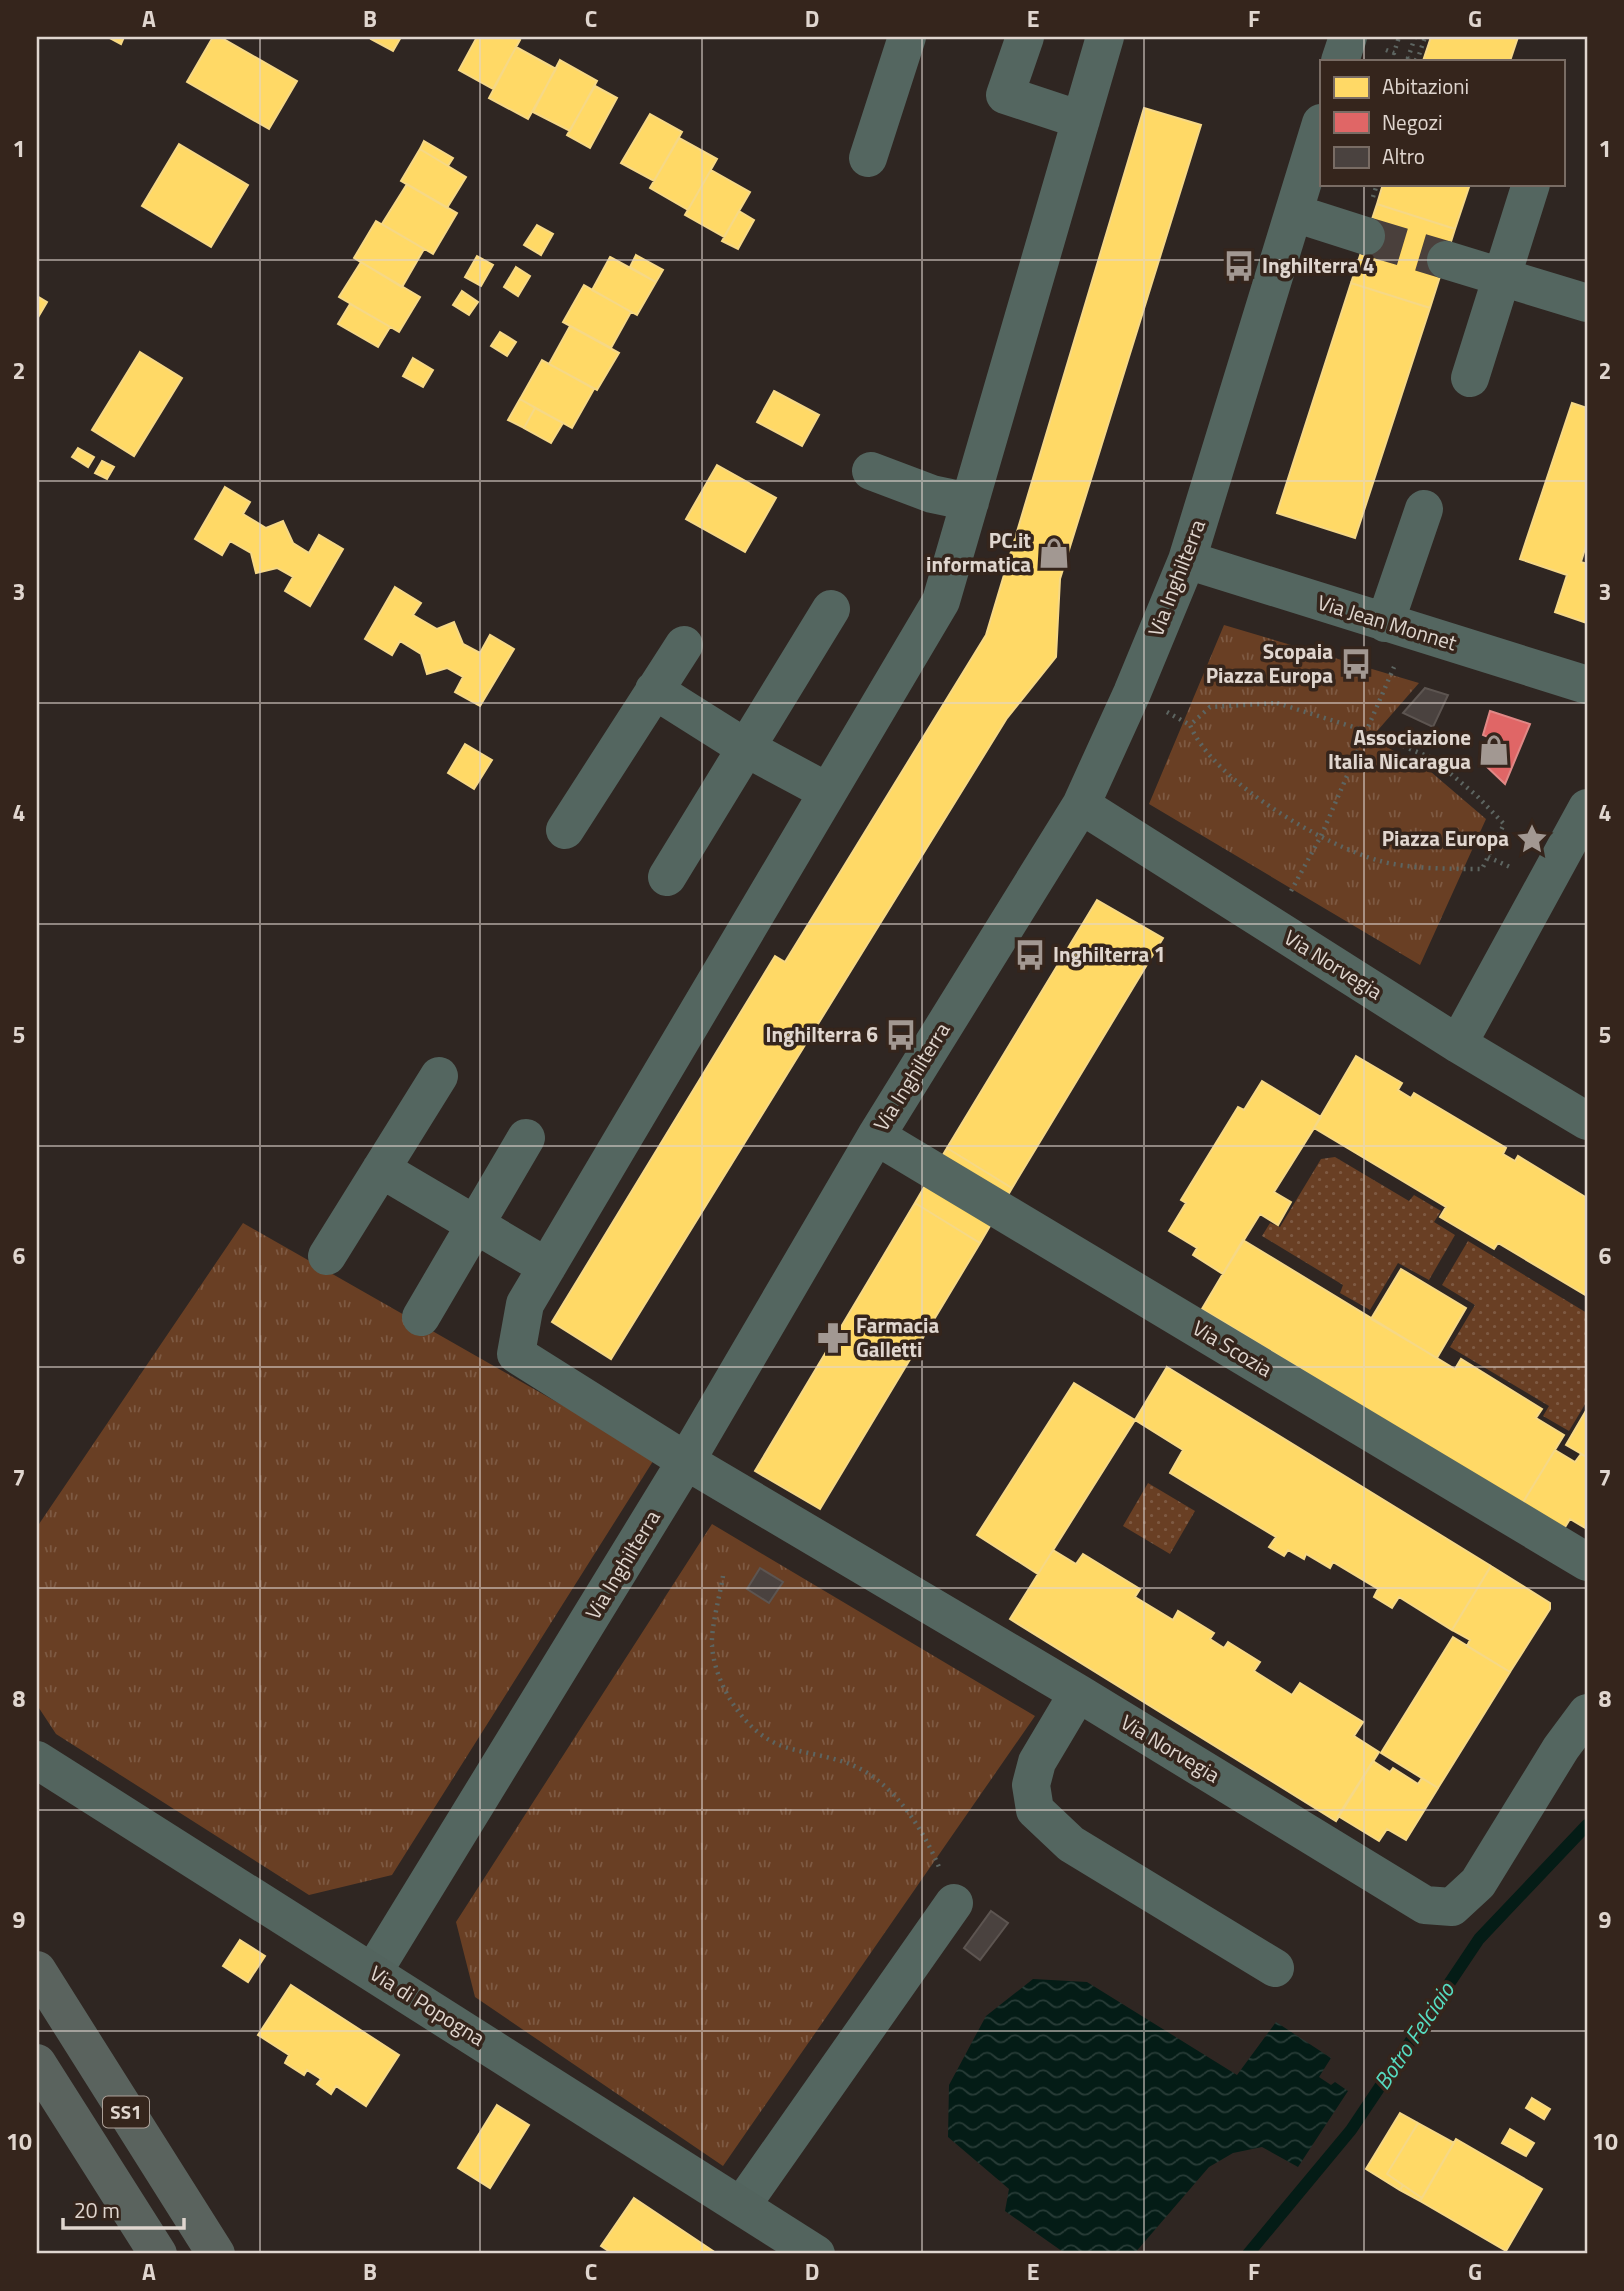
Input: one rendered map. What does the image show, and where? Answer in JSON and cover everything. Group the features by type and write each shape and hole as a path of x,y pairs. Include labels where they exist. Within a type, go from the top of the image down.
{"highway":[{"name":"SS1","path":"37,1970 216,2254"},
{"name":"SS1","path":"37,2063 158,2254"}],"main road":[{"name":"Via di Popogna","path":"37,1759 816,2254"}],"street":[{"path":"868,158 907,37"},
{"path":"1025,37 1005,95 1082,120"},
{"path":"381,1169 547,1267 941,601 1105,37"},
{"path":"1340,60 1348,37"},
{"name":"Via Inghilterra","path":"373,1972 686,1461 876,1136 1081,805 1132,693 1187,560 1320,126"},
{"path":"1470,378 1530,186"},
{"path":"1294,213 1366,236"},
{"path":"1446,260 1587,303"},
{"path":"871,471 932,494 970,502"},
{"path":"1397,627 1424,509"},
{"name":"Via Jean Monnet","path":"1187,560 1587,685"},
{"path":"667,877 831,609"},
{"path":"565,831 684,645"},
{"path":"654,690 746,748 828,792"},
{"name":"Via Norvegia","path":"1081,805 1458,1044 1587,1121"},
{"path":"1458,1044 1587,807"},
{"path":"327,1256 439,1076"},
{"name":"Via Scozia","path":"876,1136 1587,1562"},
{"path":"421,1317 526,1138"},
{"name":"Via Norvegia","path":"547,1267 525,1304 516,1354 686,1461 1078,1693 1425,1905 1451,1907 1478,1883 1561,1748 1587,1713"},
{"path":"1078,1693 1037,1762 1031,1785 1035,1810 1071,1844 1275,1968"},
{"path":"742,2205 954,1903"}],"path":[{"path":"1386,50 1394,52 1399,37"},
{"path":"1414,60 1408,58 1415,37"},
{"path":"1417,60 1425,37"},
{"path":"1374,192 1376,186"},
{"path":"1273,927 1321,836 1366,731 1397,627"},
{"path":"1277,703 1366,731 1433,758 1504,824 1482,869 1446,869 1380,861 1321,836 1270,809 1216,761 1190,725 1210,707 1277,703"},
{"path":"723,1576 712,1645 719,1676 731,1703 766,1739 846,1762 868,1773 890,1791 930,1847 954,1903"}],"green space":[{"path":"1224,625 1419,683 1371,738 1431,772 1486,819 1420,965 1149,804"},
{"path":"1335,1157 1409,1201 1414,1195 1441,1211 1434,1222 1455,1235 1429,1280 1398,1263 1370,1310 1340,1293 1343,1285 1262,1236 1270,1223 1280,1227 1321,1159"},
{"path":"243,1223 655,1458 392,1875 309,1895 56,1734 37,1705 37,1527"},
{"path":"1468,1241 1587,1313 1587,1401 1569,1431 1543,1416 1549,1406 1450,1347 1475,1305 1442,1285"},
{"path":"1148,1483 1195,1511 1170,1554 1123,1526"},
{"path":"712,1524 1035,1716 723,2166 475,1997 456,1922"}],"water":[{"path":"1033,1979 1087,1982 1237,2075 1276,2022 1331,2058 1319,2077 1331,2085 1335,2082 1348,2091 1298,2167 1262,2147 1233,2153 1209,2167 1134,2254 1066,2254 1005,2211 1009,2189 948,2137 949,2085 986,2016"}],"building: Abitazioni":[{"path":"108,37 124,37 121,44"},
{"path":"213,37 220,37 297,81 269,129 187,82"},
{"path":"401,37 393,51 371,39"},
{"path":"477,37 513,37 520,40 493,89 459,70"},
{"path":"1431,37 1518,37 1510,60 1423,60"},
{"path":"516,47 556,69 528,119 489,98"},
{"path":"560,60 597,81 570,131 533,112"},
{"path":"595,86 617,98 590,148 567,135"},
{"path":"1144,108 1201,125 1060,579 1056,657 1007,718 611,1359 552,1322 775,956 785,962 986,635"},
{"path":"650,114 682,132 654,181 621,163"},
{"path":"679,138 717,159 688,210 650,188"},
{"path":"424,141 453,158 448,166 420,149"},
{"path":"179,144 248,185 211,247 142,206"},
{"path":"420,149 466,177 447,208 401,181"},
{"path":"711,170 750,192 724,237 685,215"},
{"path":"407,184 457,213 433,254 382,224"},
{"path":"1382,186 1469,186 1455,229 1377,204"},
{"path":"1377,204 1455,229 1430,308 1351,283"},
{"path":"739,211 754,220 738,249 722,241"},
{"path":"376,221 424,249 402,287 354,258"},
{"path":"537,225 553,234 541,255 524,245"},
{"path":"636,255 663,270 656,282 630,267"},
{"path":"477,256 493,265 481,286 465,277"},
{"path":"610,257 656,282 637,315 592,290"},
{"path":"361,262 420,297 399,332 339,297"},
{"path":"516,267 530,276 518,296 504,287"},
{"path":"1351,283 1430,308 1355,538 1277,513"},
{"path":"584,285 631,312 611,348 563,322"},
{"path":"462,291 478,302 469,315 453,305"},
{"path":"37,296 47,302 37,319"},
{"path":"350,304 390,327 378,347 338,324"},
{"path":"570,326 619,353 597,390 549,364"},
{"path":"500,332 516,342 507,356 491,346"},
{"path":"140,352 182,378 134,456 92,430"},
{"path":"413,358 433,370 423,387 403,376"},
{"path":"542,360 594,389 572,428 520,399"},
{"path":"774,391 819,415 802,446 757,422"},
{"path":"520,399 535,408 524,428 508,420"},
{"path":"1572,403 1587,408 1587,542 1581,562 1587,564 1587,623 1555,612 1567,575 1520,559"},
{"path":"535,408 563,423 551,443 524,428"},
{"path":"78,448 94,457 88,467 72,457"},
{"path":"102,461 114,467 107,479 95,473"},
{"path":"717,465 776,498 745,552 686,519"},
{"path":"225,487 250,502 243,514 266,528 283,521 293,543 309,553 319,535 343,549 310,606 285,591 293,577 277,568 256,573 251,553 230,541 222,555 195,539"},
{"path":"395,587 421,603 413,615 437,629 454,622 463,644 480,653 490,635 514,649 480,706 455,692 463,677 447,668 427,674 421,654 400,641 392,655 365,639"},
{"path":"465,744 492,760 474,789 448,773"},
{"path":"1097,900 1163,938 1012,1188 947,1148"},
{"path":"1356,1056 1402,1083 1398,1090 1411,1098 1414,1093 1506,1148 1503,1154 1515,1161 1518,1156 1587,1198 1587,1296 1498,1243 1494,1249 1440,1217 1446,1207 1314,1128"},
{"path":"1262,1081 1321,1117 1274,1192 1291,1202 1278,1225 1260,1214 1223,1274 1193,1255 1197,1248 1169,1231 1186,1203 1181,1200 1238,1107 1244,1110"},
{"path":"947,1148 1012,1188 980,1243 915,1203"},
{"path":"915,1203 980,1243 820,1509 755,1471"},
{"path":"1243,1240 1455,1369 1461,1359 1542,1409 1536,1418 1564,1435 1522,1504 1202,1309"},
{"path":"1401,1269 1466,1308 1437,1358 1371,1319"},
{"path":"1167,1367 1491,1566 1452,1630 1399,1597 1392,1608 1374,1597 1378,1589 1333,1562 1330,1568 1306,1554 1304,1559 1288,1550 1284,1556 1269,1547 1276,1537 1170,1473 1183,1450 1135,1420"},
{"path":"1074,1383 1135,1420 1038,1574 977,1535"},
{"path":"1587,1409 1587,1457 1566,1445"},
{"path":"1555,1450 1575,1462 1581,1454 1587,1457 1587,1529 1570,1519 1562,1532 1522,1504"},
{"path":"1053,1550 1076,1564 1083,1554 1140,1589 1135,1597 1173,1620 1178,1611 1214,1633 1210,1639 1224,1648 1228,1642 1260,1662 1254,1671 1292,1695 1300,1683 1363,1722 1354,1736 1379,1752 1336,1821 1010,1619"},
{"path":"1491,1566 1550,1603 1550,1609 1510,1672 1467,1646 1470,1640 1452,1630"},
{"path":"1453,1637 1510,1672 1438,1788 1381,1753"},
{"path":"1373,1761 1390,1772 1393,1768 1418,1784 1422,1778 1438,1788 1406,1840 1387,1829 1379,1841 1338,1816"},
{"path":"240,1940 265,1956 248,1982 223,1966"},
{"path":"291,1985 399,2055 366,2106 336,2086 331,2094 317,2084 321,2079 307,2070 304,2075 285,2063 289,2055 258,2035"},
{"path":"1532,2098 1550,2109 1544,2119 1526,2108"},
{"path":"497,2105 529,2125 490,2188 458,2168"},
{"path":"1400,2113 1418,2123 1387,2174 1403,2185 1400,2190 1366,2169"},
{"path":"1418,2123 1454,2143 1422,2198 1387,2174"},
{"path":"1510,2129 1534,2143 1526,2156 1502,2143"},
{"path":"1456,2139 1542,2189 1506,2251 1420,2201"},
{"path":"1403,2185 1422,2198 1420,2201 1400,2190"},
{"path":"634,2198 716,2254 613,2254 601,2246"}],"building: Negozi":[{"path":"1490,711 1530,724 1505,784 1484,764 1495,740 1483,735"}],"building: Altro":[{"path":"1425,688 1448,695 1433,727 1403,713"},
{"path":"760,1568 783,1582 769,1603 747,1589"},
{"path":"991,1911 1008,1923 980,1960 964,1948"}],"waterway":[{"name":"Botro Felciaio","path":"1248,2254 1351,2130 1479,1939 1587,1825"}],"tunnel":[{"path":"1366,236 1446,260"}],"place":[{"name":"Inghilterra 4","path":"1239,266"},
{"name":"PC.it informatica","path":"1054,553"},
{"name":"Scopaia Piazza Europa","path":"1356,664"},
{"name":"Associazione Italia Nicaragua","path":"1494,750"},
{"name":"Piazza Europa","path":"1532,839"},
{"name":"Inghilterra 1","path":"1030,955"},
{"name":"Inghilterra 6","path":"901,1035"},
{"name":"Farmacia Galletti","path":"833,1338"}]}
